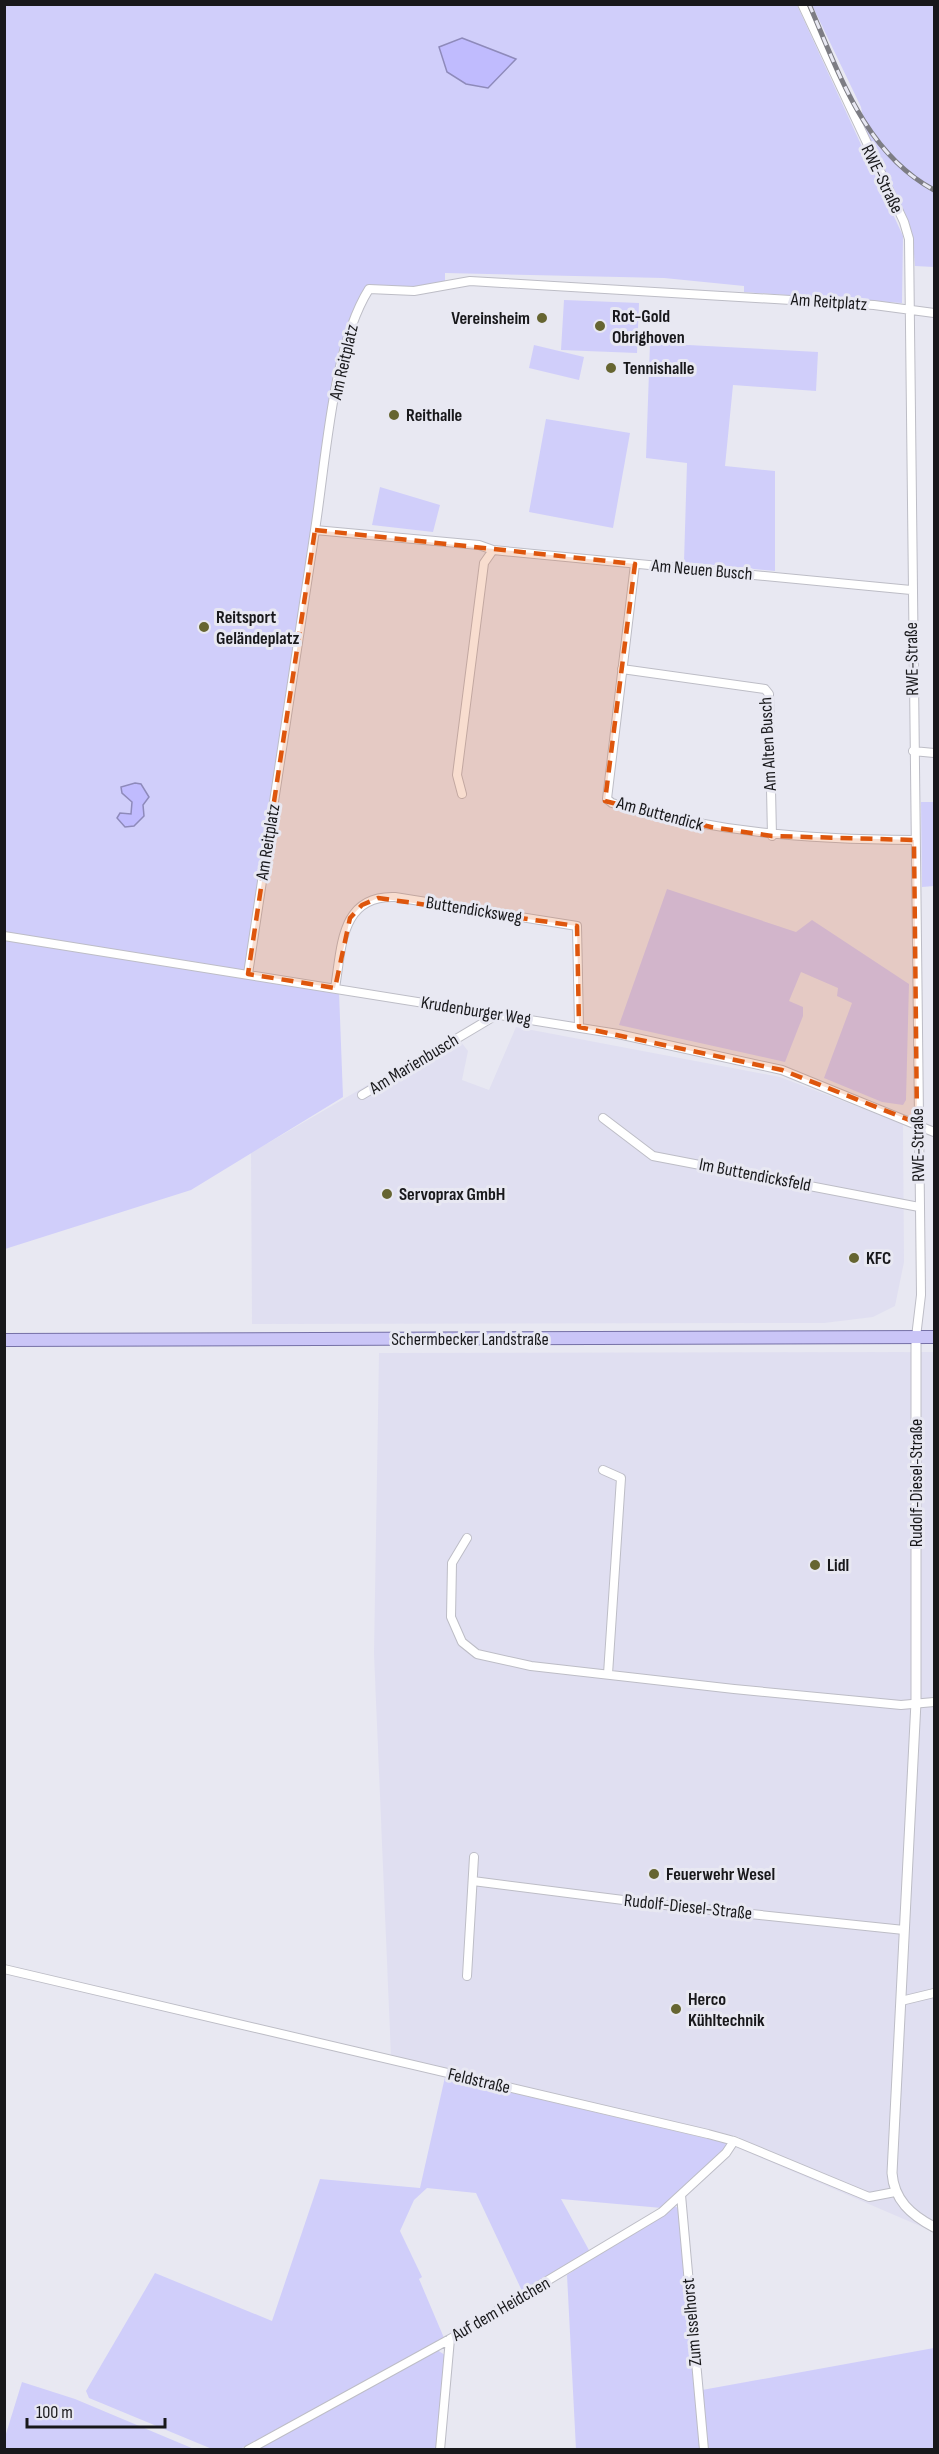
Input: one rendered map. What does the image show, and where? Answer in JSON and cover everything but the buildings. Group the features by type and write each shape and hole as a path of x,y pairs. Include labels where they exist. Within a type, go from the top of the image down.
{"main road":[{"name":"Schermbecker Landstraße","path":"4,1340 934,1337"}],"street":[{"name":"RWE-Straße","path":"802,4 904,222 909,239 917,1123 921,1295 916,1337"},
{"name":"Am Reitplatz","path":"248,974 343,355 358,305 369,289 414,291 470,281 908,308"},
{"path":"908,308 934,313"},
{"name":"Am Neuen Busch","path":"315,530 479,545 493,550 911,590"},
{"path":"462,794 457,775 484,563 493,550"},
{"name":"Am Buttendick","path":"635,564 607,799 612,803 662,817 772,836 914,840"},
{"name":"Am Alten Busch","path":"622,669 765,689 769,694 772,836"},
{"path":"914,751 934,753"},
{"name":"Buttendicksweg","path":"335,988 344,937 350,918 370,900 395,897 577,926 579,1027"},
{"name":"Krudenburger Weg","path":"4,936 579,1027 782,1070 902,1121 917,1123 934,1132"},
{"name":"Am Marienbusch","path":"362,1095 498,1014"},
{"name":"Im Buttendicksfeld","path":"603,1118 653,1156 919,1207"},
{"name":"Rudolf-Diesel-Straße","path":"895,2192 892,2173 916,1702 916,1337"},
{"path":"603,1470 621,1478 608,1674"},
{"path":"468,1538 452,1563 451,1617 456,1634 468,1648 490,1658 531,1666 901,1705 934,1702"},
{"path":"467,1976 474,1857"},
{"name":"Rudolf-Diesel-Straße","path":"473,1881 655,1904 904,1930"},
{"name":"Feldstraße","path":"4,1969 734,2141 869,2197 895,2192"},
{"path":"901,2001 934,1993"},
{"name":"Auf dem Heidchen","path":"248,2450 450,2339 662,2212 726,2153 734,2141"},
{"path":"895,2192 909,2211 934,2227"},
{"name":"Zum Isselhorst","path":"681,2195 704,2450"},
{"path":"440,2450 450,2339"}],"highlighted area":[{"path":"315,530 635,564 605,801 711,827 772,836 914,840 917,1123 782,1070 579,1027 577,926 378,898 362,905 350,918 335,988 248,974"}],"shaded area":[{"path":"4,5 797,5 903,236 902,303 744,292 744,286 664,278 445,273 445,282 413,289 367,287 357,304 341,354 247,972 339,992 343,1097 191,1190 5,1249"},
{"path":"812,5 934,5 934,267 915,266 913,242 866,135 861,107"},
{"path":"462,38 516,59 488,88 466,84 447,72 439,47"},
{"name":"Rot-Gold Obrighoven","path":"564,300 639,303 637,353 561,350"},
{"path":"650,343 818,352 816,391 733,385 725,466 775,471 775,571 684,562 687,463 646,458"},
{"path":"534,345 584,357 579,380 529,368"},
{"path":"546,419 630,433 613,528 529,512"},
{"path":"380,487 440,505 433,532 372,525"},
{"path":"135,783 141,784 149,797 143,805 144,816 134,826 125,827 117,818 120,813 131,814 132,802 122,793 121,787"},
{"path":"921,802 934,802 934,886 922,887"},
{"path":"667,889 796,932 812,920 909,984 906,1100 903,1105 882,1102 824,1078 852,1003 837,996 838,988 801,972 789,1001 803,1007 803,1016 785,1062 619,1025"},
{"path":"516,1027 780,1077 903,1124 904,1262 895,1306 873,1317 824,1323 252,1324 251,1153 455,1034 468,1051 462,1080 489,1090"},
{"path":"934,1352 934,2232 738,2148 739,2137 391,2056 374,1654 379,1353"},
{"path":"445,2077 726,2143 724,2152 662,2208 561,2199 590,2252 523,2293 476,2193 427,2188 414,2200 400,2231 422,2277 419,2279 444,2338 240,2449 212,2449 89,2398 86,2391 155,2273 272,2321 320,2179 420,2188"},
{"path":"685,2197 702,2390 934,2348 934,2449 576,2449 567,2275 674,2206 678,2208"},
{"path":"437,2350 445,2355 438,2449 255,2450"},
{"path":"22,2382 75,2399 194,2449 5,2449 5,2437"}],"railway":[{"path":"809,4 843,83 872,133 889,155 910,174 934,190"}],"place":[{"name":"Vereinsheim","path":"542,318"},
{"name":"Rot-Gold Obrighoven","path":"600,326"},
{"name":"Tennishalle","path":"611,368"},
{"name":"Reithalle","path":"394,415"},
{"name":"Reitsport Geländeplatz","path":"204,627"},
{"name":"Servoprax GmbH","path":"387,1194"},
{"name":"KFC","path":"854,1258"},
{"name":"Lidl","path":"815,1565"},
{"name":"Feuerwehr Wesel","path":"654,1874"},
{"name":"Herco Kühltechnik","path":"676,2009"}]}
